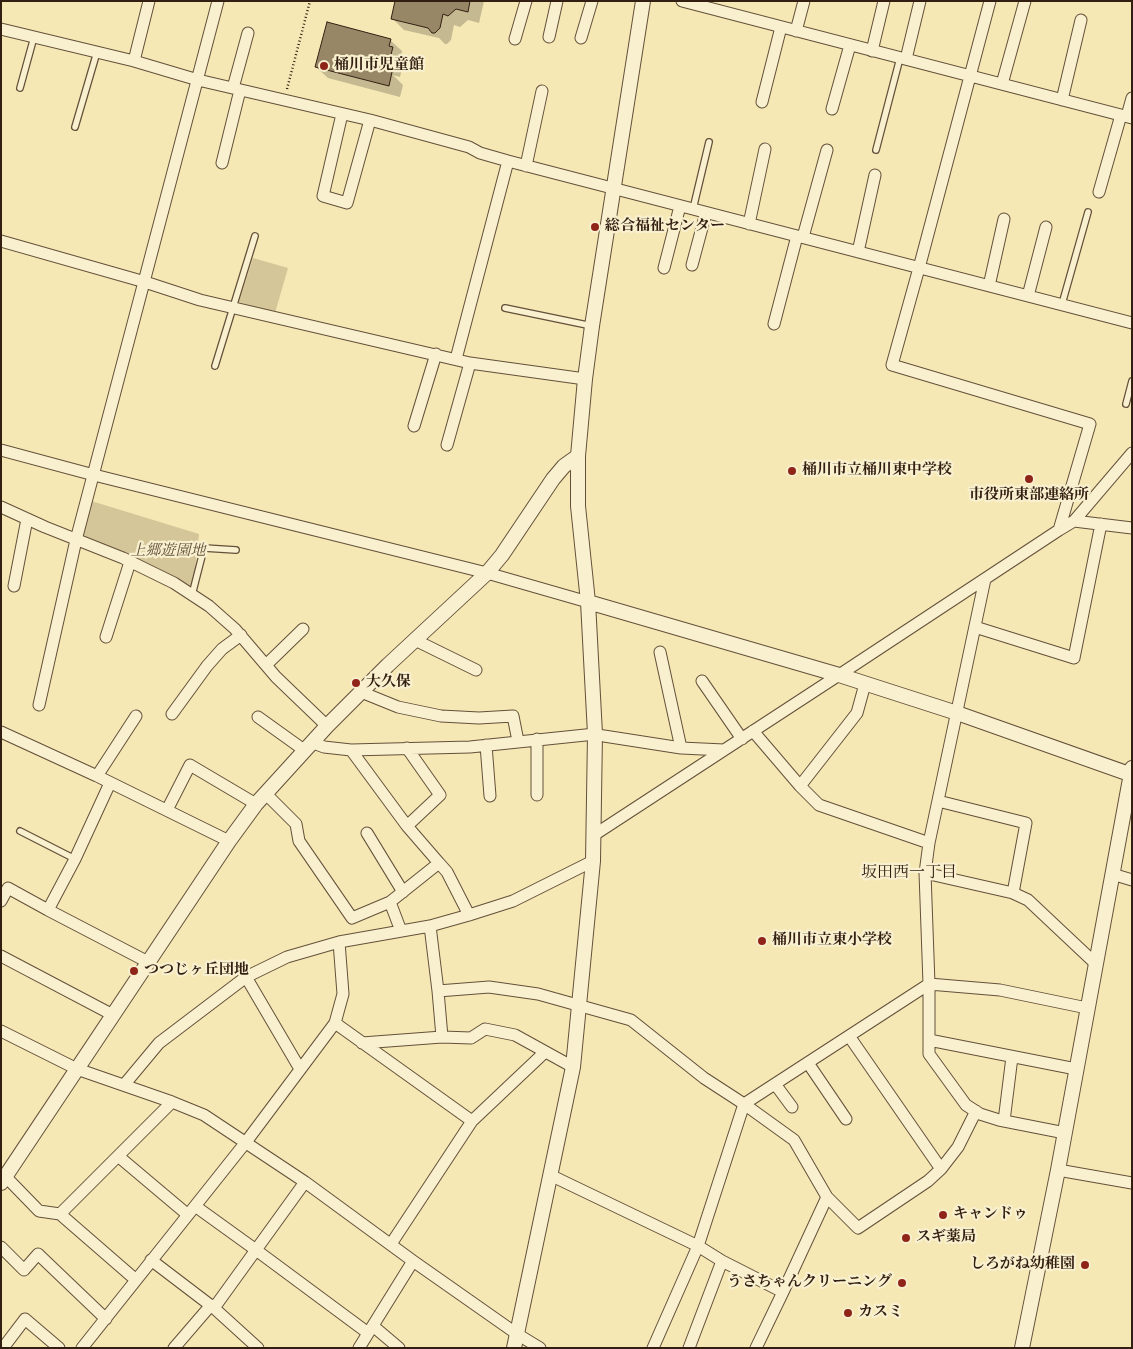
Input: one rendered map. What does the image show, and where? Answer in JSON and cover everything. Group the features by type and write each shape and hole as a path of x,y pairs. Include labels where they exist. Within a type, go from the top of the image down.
{"street":[{"path":"134,61 149,1"},
{"path":"39,705 76,540 218,1"},
{"path":"515,39 526,1"},
{"path":"549,37 557,1"},
{"path":"581,38 592,1"},
{"path":"516,1341 573,1067 593,862 595,734 588,602 578,506 578,456 592,326 643,1"},
{"path":"682,1 1127,116"},
{"path":"796,31 804,1"},
{"path":"872,50 884,1"},
{"path":"903,59 920,1"},
{"path":"990,1 892,365 1090,424 1059,530"},
{"path":"1002,84 1025,1"},
{"path":"1062,100 1080,20"},
{"path":"762,102 782,27"},
{"path":"1,29 134,61 198,80 370,120 469,147 480,153 526,166 1132,323"},
{"path":"222,163 248,33"},
{"path":"832,109 850,45"},
{"path":"526,166 542,91"},
{"path":"1099,192 1132,98"},
{"path":"342,114 323,196 347,203 370,120"},
{"path":"750,224 765,149"},
{"path":"774,324 827,150"},
{"path":"456,359 508,161"},
{"path":"858,252 875,174"},
{"path":"664,268 680,206"},
{"path":"692,265 706,212"},
{"path":"989,286 1004,219"},
{"path":"1028,296 1046,226"},
{"path":"1,241 232,308 470,363 585,379"},
{"path":"414,426 436,354"},
{"path":"447,445 470,363"},
{"path":"1,450 487,573 839,675 1131,772 1058,1170 1022,1348"},
{"path":"594,834 1074,521 1132,453"},
{"path":"136,1280 60,1214 39,1211 3,1180 229,841 256,804 327,726 487,573 506,550 552,479 564,466 578,456"},
{"path":"1,507 130,562 174,583 209,606 235,629 276,677 327,726"},
{"path":"14,586 27,519"},
{"path":"1074,521 1132,528"},
{"path":"974,627 1074,658 1102,524"},
{"path":"106,637 130,562"},
{"path":"985,579 929,843 925,873 929,984 929,1054 966,1105 980,1114 1004,1121 1065,1133"},
{"path":"266,665 303,629"},
{"path":"172,714 207,666 222,649 241,636"},
{"path":"415,640 476,670"},
{"path":"660,652 681,748"},
{"path":"702,681 742,739"},
{"path":"800,786 858,713 865,684"},
{"path":"362,692 398,707 441,716 479,718 513,716 518,741"},
{"path":"97,776 136,716"},
{"path":"258,717 308,746 351,750 470,747 595,734 681,748 724,750"},
{"path":"754,731 800,786 819,805 929,843"},
{"path":"1,732 97,776 229,841"},
{"path":"537,739 537,795"},
{"path":"486,745 490,796"},
{"path":"407,748 440,795 407,826"},
{"path":"351,750 407,826 447,872 469,915"},
{"path":"167,810 190,765 256,804"},
{"path":"48,910 75,859 110,783"},
{"path":"266,793 296,824 299,841 352,918 390,902 439,863"},
{"path":"938,801 1026,823 1013,893"},
{"path":"366,833 403,892"},
{"path":"124,1085 159,1043 246,976 287,957 339,942 430,926 513,901 593,862"},
{"path":"925,873 1013,893 1028,900 1096,964"},
{"path":"1112,874 1132,880"},
{"path":"1,901 8,888 148,962"},
{"path":"390,902 401,931"},
{"path":"430,926 442,1037"},
{"path":"82,1348 246,1142 335,1024 343,994 339,942"},
{"path":"1,956 113,1015"},
{"path":"246,976 300,1069"},
{"path":"654,1348 698,1246 744,1104 929,984 1000,990 1087,1008"},
{"path":"438,991 489,987 538,994 630,1020 704,1078 794,1140 827,1197 858,1228 928,1181 958,1146 976,1111"},
{"path":"335,1024 472,1121"},
{"path":"362,1043 442,1037 471,1038 485,1029 515,1035 573,1067"},
{"path":"1,1031 77,1069 204,1115 305,1182 391,1244 516,1341 540,1348"},
{"path":"848,1036 941,1168"},
{"path":"929,1040 1076,1069"},
{"path":"391,1244 472,1121 545,1052"},
{"path":"1004,1121 1012,1056"},
{"path":"808,1063 846,1119"},
{"path":"775,1084 792,1107"},
{"path":"60,1214 172,1102"},
{"path":"118,1156 191,1211 256,1250 399,1348"},
{"path":"1058,1170 1132,1183"},
{"path":"550,1174 698,1246 722,1261 784,1292"},
{"path":"174,1348 212,1306 256,1250 305,1182"},
{"path":"756,1348 784,1292 827,1197"},
{"path":"1,1247 24,1270 38,1254 106,1319"},
{"path":"151,1260 212,1306 258,1348"},
{"path":"359,1348 413,1261"},
{"path":"689,1348 722,1261"},
{"path":"3,1348 25,1319 59,1348"}],"lane":[{"path":"20,88 34,37"},
{"path":"75,127 98,52"},
{"path":"876,150 903,59"},
{"path":"693,209 710,142"},
{"path":"1062,304 1088,212"},
{"path":"215,366 255,236"},
{"path":"505,308 592,326"},
{"path":"1126,404 1132,381"},
{"path":"192,595 204,548 236,550"},
{"path":"20,830 75,859"}],"path":[{"path":"284,100 310,1"}],"green space":[{"path":"253,258 288,268 275,313 239,302"},
{"name":"上郷遊園地","path":"88,500 199,534 192,595 76,540"}],"building":[{"path":"395,1 470,1 468,12 456,9 448,16 443,14 440,28 435,33 432,33 428,28 391,19"},
{"path":"327,22 391,39 389,46 393,47 388,66 383,65 382,70 392,72 389,86 315,67"}],"place":[{"name":"桶川市児童館","path":"324,66"},
{"name":"総合福祉センター","path":"595,227"},
{"name":"桶川市立桶川東中学校","path":"792,471"},
{"name":"市役所東部連絡所","path":"1029,479"},
{"name":"大久保","path":"356,683"},
{"name":"桶川市立東小学校","path":"762,941"},
{"name":"つつじヶ丘団地","path":"134,971"},
{"name":"キャンドゥ","path":"943,1215"},
{"name":"スギ薬局","path":"906,1238"},
{"name":"しろがね幼稚園","path":"1085,1265"},
{"name":"うさちゃんクリーニング","path":"902,1283"},
{"name":"カスミ","path":"848,1313"}],"district":[{"name":"坂田西一丁目","path":"909,874"}]}
